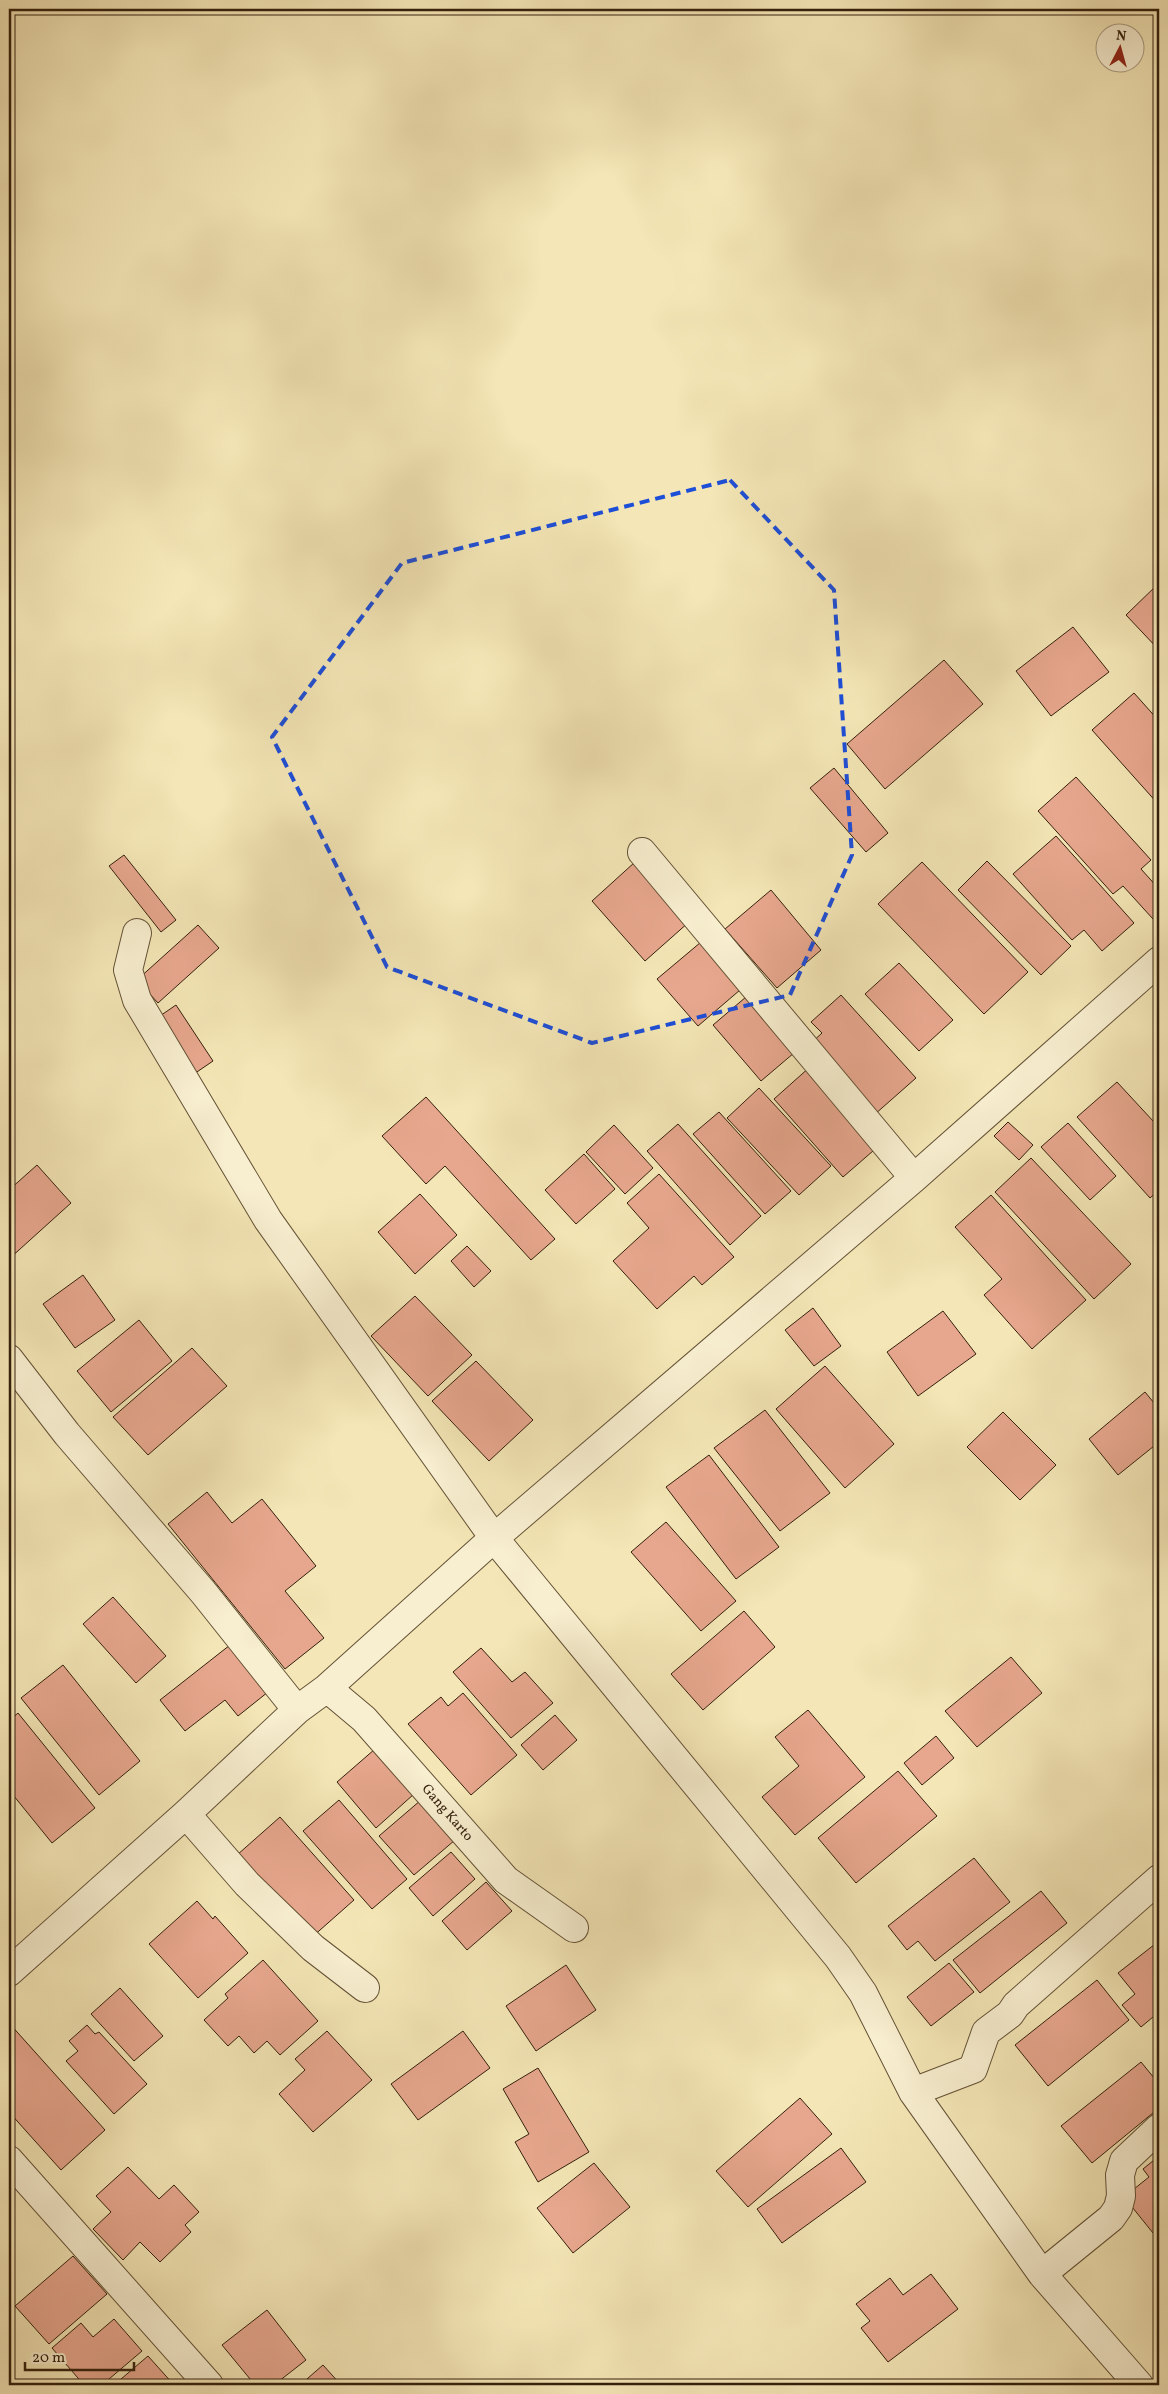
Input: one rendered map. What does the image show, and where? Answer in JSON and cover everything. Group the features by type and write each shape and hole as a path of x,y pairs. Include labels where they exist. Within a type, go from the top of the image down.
{"street":[{"path":"642,852 914,1178"},
{"path":"137,933 128,970 137,1000 268,1220 494,1538 838,1957 863,1993 913,2092 1042,2274 1139,2385"},
{"path":"9,1972 186,1814 297,1710 327,1688 494,1538 914,1178 1159,962"},
{"path":"9,1359 67,1434 202,1592 297,1710"},
{"name":"Gang Karto","path":"327,1688 364,1719 506,1880 574,1928"},
{"path":"186,1814 254,1890 313,1948 365,1988"},
{"path":"913,2092 973,2069 986,2032 1010,2014 1016,2005 1159,1879"},
{"path":"1042,2274 1111,2218 1118,2208 1121,2196 1120,2175 1124,2161 1159,2128"},
{"path":"9,2160 209,2385"}],"highlighted area":[{"path":"730,480 834,590 852,855 790,995 592,1043 387,967 272,737 402,563"}],"building":[{"path":"1159,583 1159,650 1126,615"},
{"path":"1073,627 1109,672 1051,716 1016,671"},
{"path":"944,660 983,704 885,789 847,744"},
{"path":"1134,693 1159,721 1159,805 1092,730"},
{"path":"834,768 888,833 866,852 810,788"},
{"path":"1076,777 1151,860 1141,869 1159,889 1159,913 1153,919 1123,886 1113,894 1038,811"},
{"path":"1056,836 1134,923 1102,951 1084,930 1072,940 1013,874"},
{"path":"124,855 176,920 161,932 109,866"},
{"path":"987,861 1071,946 1041,975 958,890"},
{"path":"635,862 689,922 645,961 592,901"},
{"path":"922,862 1028,972 984,1014 878,904"},
{"path":"771,890 821,950 777,988 725,929"},
{"path":"198,925 219,948 158,1003 137,980"},
{"path":"707,937 747,984 698,1026 657,979"},
{"path":"899,963 953,1020 919,1051 865,994"},
{"path":"753,991 801,1047 761,1081 713,1025"},
{"path":"841,995 916,1078 874,1115 810,1044 822,1033 811,1022"},
{"path":"176,1005 213,1061 191,1076 154,1020"},
{"path":"811,1066 881,1144 843,1177 774,1099"},
{"path":"1117,1082 1154,1122 1159,1118 1159,1190 1150,1198 1077,1117"},
{"path":"759,1088 831,1166 799,1195 727,1118"},
{"path":"426,1097 555,1239 531,1260 445,1166 426,1184 382,1136"},
{"path":"719,1112 791,1191 765,1214 693,1134"},
{"path":"1008,1122 1033,1145 1019,1160 994,1136"},
{"path":"1068,1123 1116,1176 1090,1200 1041,1147"},
{"path":"678,1124 761,1216 730,1245 647,1151"},
{"path":"614,1125 653,1168 625,1194 586,1152"},
{"path":"584,1154 615,1189 576,1224 545,1190"},
{"path":"1031,1158 1131,1264 1094,1299 995,1192"},
{"path":"37,1165 71,1203 9,1259 9,1190"},
{"path":"659,1174 734,1257 702,1285 694,1276 657,1309 613,1261 649,1228 627,1203"},
{"path":"420,1194 457,1235 415,1274 378,1232"},
{"path":"991,1195 1086,1300 1032,1349 984,1295 1002,1279 955,1227"},
{"path":"467,1246 491,1271 474,1287 451,1261"},
{"path":"83,1275 115,1320 75,1348 43,1304"},
{"path":"415,1296 472,1355 428,1396 371,1336"},
{"path":"813,1308 841,1346 814,1366 785,1330"},
{"path":"943,1311 976,1354 918,1396 887,1352"},
{"path":"139,1320 172,1361 111,1412 77,1371"},
{"path":"192,1348 227,1386 148,1455 113,1417"},
{"path":"476,1361 533,1420 489,1461 432,1401"},
{"path":"825,1366 894,1444 845,1488 776,1409"},
{"path":"1145,1392 1159,1409 1159,1442 1118,1475 1089,1439"},
{"path":"765,1410 830,1493 780,1531 714,1448"},
{"path":"1003,1412 1056,1465 1020,1500 967,1447"},
{"path":"709,1455 779,1547 736,1579 666,1487"},
{"path":"207,1492 232,1523 262,1499 316,1566 285,1591 324,1638 285,1669 168,1524"},
{"path":"666,1522 736,1601 701,1631 631,1552"},
{"path":"113,1597 166,1656 136,1683 83,1624"},
{"path":"744,1611 775,1647 703,1710 671,1674"},
{"path":"230,1645 268,1692 238,1716 225,1700 185,1731 160,1700"},
{"path":"481,1648 512,1682 525,1672 553,1703 511,1738 453,1672"},
{"path":"1011,1657 1042,1693 977,1747 945,1711"},
{"path":"63,1665 140,1761 99,1795 21,1698"},
{"path":"463,1693 517,1755 471,1795 408,1724 441,1697 448,1706"},
{"path":"808,1710 865,1777 795,1835 762,1797 799,1766 775,1737"},
{"path":"18,1713 95,1808 52,1843 9,1790 9,1721"},
{"path":"555,1715 577,1740 543,1770 521,1745"},
{"path":"936,1736 954,1758 922,1785 904,1763"},
{"path":"375,1749 414,1794 376,1828 337,1782"},
{"path":"898,1771 937,1816 856,1883 818,1838"},
{"path":"339,1800 407,1879 372,1909 303,1831"},
{"path":"421,1800 455,1840 414,1875 379,1836"},
{"path":"280,1817 354,1900 311,1938 237,1855"},
{"path":"451,1852 475,1879 433,1916 409,1888"},
{"path":"974,1858 1010,1902 935,1961 918,1941 907,1950 888,1926"},
{"path":"486,1882 512,1911 467,1950 442,1921"},
{"path":"1041,1891 1067,1923 980,1993 953,1960"},
{"path":"197,1901 213,1919 215,1916 248,1953 198,1998 149,1944"},
{"path":"1159,1941 1159,2012 1141,2027 1122,2005 1135,1994 1118,1973"},
{"path":"263,1960 318,2021 280,2055 267,2041 254,2053 239,2036 228,2046 204,2020 228,1998 225,1994"},
{"path":"949,1963 974,1992 931,2026 907,1997"},
{"path":"566,1965 596,2010 536,2051 506,2006"},
{"path":"1097,1980 1129,2020 1048,2086 1015,2045"},
{"path":"120,1988 163,2036 134,2061 91,2014"},
{"path":"9,2023 105,2130 61,2170 9,2112 9,2079 11,2077 9,2075"},
{"path":"87,2025 95,2034 99,2032 147,2084 114,2114 66,2061 78,2051 69,2041"},
{"path":"327,2031 372,2080 313,2132 279,2094 305,2070 295,2059"},
{"path":"463,2031 490,2068 418,2120 391,2084"},
{"path":"1141,2062 1159,2084 1159,2108 1092,2163 1061,2126"},
{"path":"538,2068 589,2152 538,2182 515,2142 529,2134 503,2089"},
{"path":"800,2098 832,2134 748,2207 716,2171"},
{"path":"841,2148 866,2182 782,2243 757,2209"},
{"path":"1159,2156 1159,2228 1153,2233 1124,2197 1149,2177 1143,2169"},
{"path":"594,2163 630,2207 573,2253 537,2208"},
{"path":"128,2167 159,2199 174,2185 199,2212 185,2225 191,2232 160,2262 140,2242 123,2260 93,2229 111,2212 96,2196"},
{"path":"73,2256 107,2294 49,2344 15,2306"},
{"path":"931,2274 958,2309 888,2362 861,2328 870,2321 856,2304 890,2278 903,2295"},
{"path":"267,2310 306,2360 274,2385 255,2385 222,2345"},
{"path":"114,2319 142,2351 102,2385 84,2385 52,2348 81,2323 93,2337"},
{"path":"148,2356 174,2385 114,2385"},
{"path":"323,2365 341,2385 300,2385"}]}
